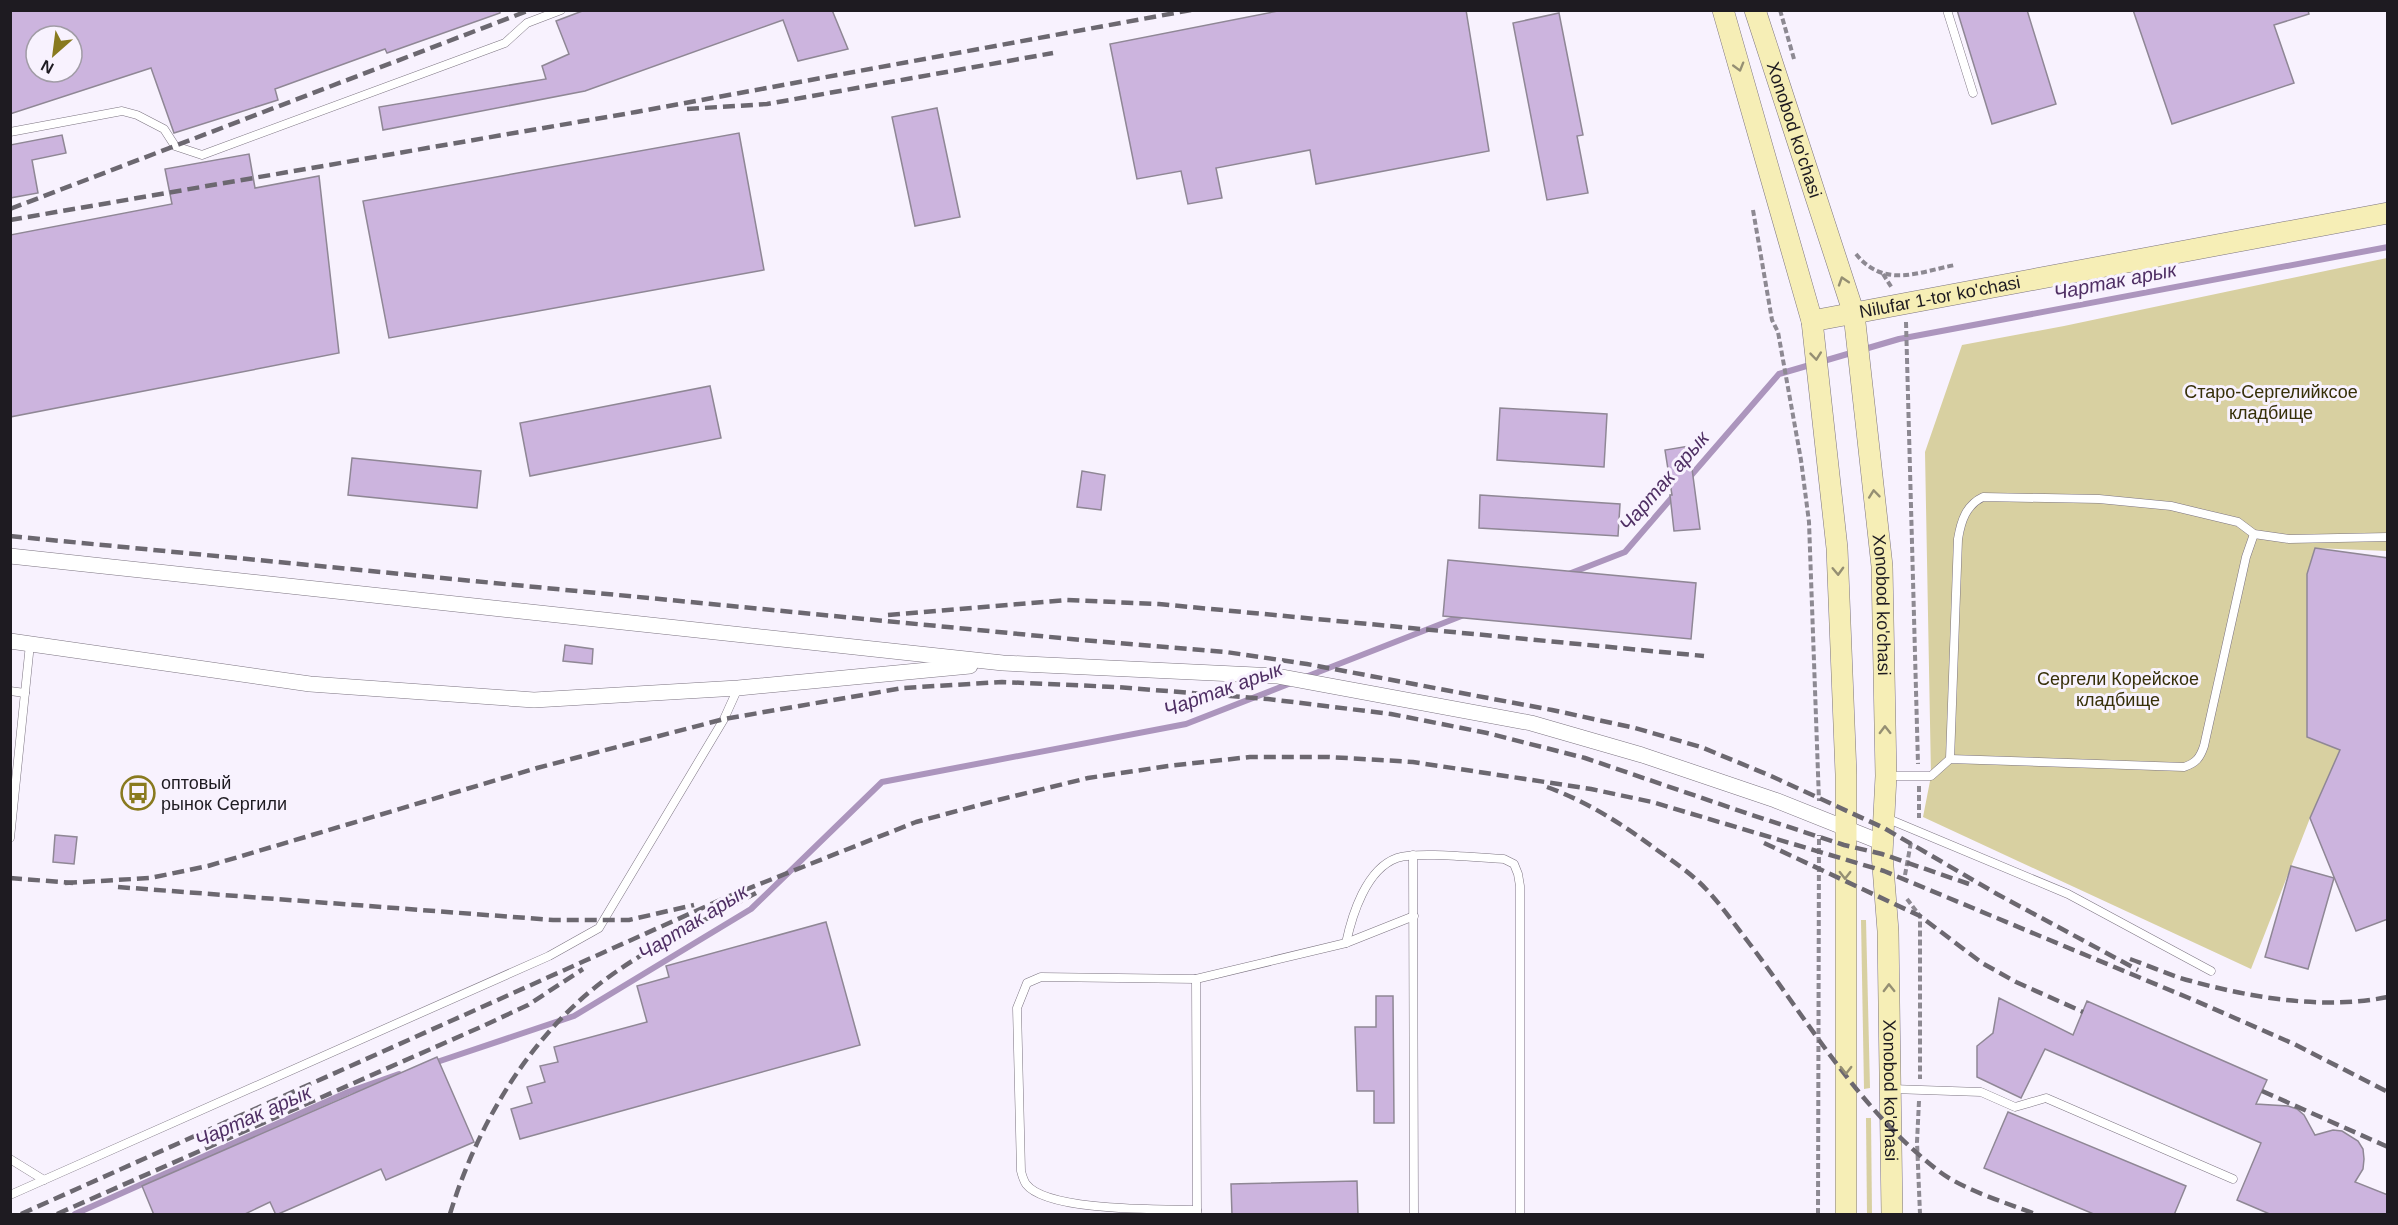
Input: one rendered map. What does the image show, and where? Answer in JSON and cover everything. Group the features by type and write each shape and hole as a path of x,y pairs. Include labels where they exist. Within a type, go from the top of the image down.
{"street":[{"name":"Xonobod ko'chasi","path":"1723,10 1812,321 1837,548 1846,774 1846,1215"},
{"name":"Xonobod ko'chasi","path":"1755,10 1854,314 1882,566 1886,776 1882,854 1888,921 1892,1215"},
{"name":"Nilufar 1-tor ko'chasi","path":"1812,321 2388,213"},
{"path":"10,556 1003,663 1277,676 1418,700 1531,723 1642,754 1775,800 1883,843"},
{"path":"10,641 310,684 534,700 738,688 1003,663"}],"lane":[{"path":"10,132 122,111 137,115 164,129 175,146 202,155 505,43 527,22 561,10"},
{"path":"1947,10 1973,93"},
{"path":"1950,759 1958,539 1963,519 1974,501 1983,497 2099,499 2171,506 2238,522 2254,534 2289,539 2388,537"},
{"path":"1886,776 1931,776 1950,759 2184,767 2198,760 2204,747 2246,557 2254,534"},
{"path":"10,838 30,644"},
{"path":"10,1195 538,961 599,928 724,718 738,688"},
{"path":"10,691 25,693"},
{"path":"1884,817 2068,894 2211,971"},
{"path":"1413,855 1414,1215"},
{"path":"1346,943 1352,916 1366,886 1382,867 1396,858 1413,855 1504,859 1514,864 1518,874 1520,1215"},
{"path":"1196,980 1197,1212 1099,1206 1057,1199 1037,1192 1026,1184 1021,1171 1017,1008 1028,983 1041,977 1196,980 1346,943 1414,916"},
{"path":"1890,1089 1981,1092 2015,1107 2046,1098 2233,1179"},
{"path":"10,1159 44,1180"}],"path":[{"path":"1780,10 1797,67"},
{"path":"1753,210 1772,320 1778,332 1801,460 1809,522 1819,818 1818,1215"},
{"path":"1851,247 1861,259 1883,274 1904,305 1908,345 1920,817 1913,829 1904,880"},
{"path":"1883,274 1901,276 1955,265"},
{"path":"1902,893 1920,916 1920,1090 1917,1142 1920,1215"}],"green space":[{"name":"Сергели Корейское кладбище","path":"2387,258 2387,551 2315,548 2307,574 2307,736 2340,750 2310,818 2251,969 1923,817 1931,776 1925,452 1962,345 2064,326"},
{"path":"1861,920 1866,920 1870,1088 1864,1089"},
{"path":"1866,1118 1871,1118 1872,1214 1867,1214"}],"building":[{"path":"10,10 500,10 500,13 387,53 385,49 275,89 278,100 174,133 151,68 10,114"},
{"path":"585,10 832,10 848,49 798,61 783,20 585,91 383,130 379,107 546,79 542,66 569,54 556,21"},
{"path":"1283,10 1466,10 1489,151 1316,184 1310,150 1216,168 1222,198 1188,204 1181,171 1137,179 1110,44"},
{"path":"1957,10 2027,10 2056,104 1992,124"},
{"path":"2133,10 2308,10 2309,14 2274,25 2294,83 2172,124"},
{"path":"1559,13 1583,135 1577,136 1588,193 1547,200 1513,23"},
{"path":"937,108 960,217 915,226 892,117"},
{"path":"739,133 764,270 389,338 363,201"},
{"path":"62,135 66,153 32,160 38,193 10,198 10,145"},
{"path":"249,154 255,188 319,176 339,353 10,417 10,235 172,204 165,169"},
{"path":"710,386 721,438 530,476 520,423"},
{"path":"1500,408 1607,414 1604,467 1497,460"},
{"path":"1689,446 1700,529 1674,531 1670,495 1672,495 1665,450"},
{"path":"352,458 481,471 477,508 348,495"},
{"path":"1082,471 1105,475 1101,510 1077,507"},
{"path":"1480,495 1620,504 1618,536 1479,528"},
{"path":"2315,548 2388,558 2388,919 2356,931 2310,818 2340,750 2307,737 2307,574"},
{"path":"1448,560 1696,583 1691,639 1443,616"},
{"path":"565,645 593,649 592,664 563,661"},
{"path":"55,835 77,837 74,864 53,862"},
{"path":"2291,866 2334,878 2308,969 2265,957"},
{"path":"826,922 860,1045 520,1139 511,1109 532,1103 527,1087 545,1082 540,1066 558,1062 554,1047 647,1022 637,986 669,977 666,966"},
{"path":"1376,996 1393,996 1394,1123 1374,1123 1374,1091 1357,1091 1355,1027 1376,1027"},
{"path":"1999,998 2073,1035 2087,1001 2267,1080 2256,1104 2288,1106 2297,1109 2304,1115 2315,1135 2333,1130 2342,1131 2358,1141 2363,1149 2364,1159 2363,1169 2355,1182 2388,1195 2388,1215 2272,1215 2237,1200 2261,1143 2045,1049 2021,1098 1977,1077 1977,1046 1993,1033"},
{"path":"437,1057 474,1142 386,1180 381,1169 276,1215 270,1202 243,1215 154,1215 142,1186"},
{"path":"2008,1112 2186,1186 2174,1215 2096,1215 1984,1168"},
{"path":"1357,1181 1358,1214 1232,1215 1231,1184"}],"waterway":[{"name":"Чартак арык","path":"1688,479 1779,374 1899,339 2388,247"},
{"name":"Чартак арык","path":"1566,575 1625,552 1675,494"},
{"name":"Чартак арык","path":"1303,678 1464,615"},
{"name":"Чартак арык","path":"431,1064 574,1016 751,909 882,782 1186,724 1291,683"},
{"name":"Чартак арык","path":"75,1214 348,1092 399,1074"}],"railway":[{"path":"10,209 530,10"},
{"path":"10,220 636,112 1191,10"},
{"path":"687,109 767,104 1053,53"},
{"path":"10,536 1226,652 1307,664 1552,710 1635,728 1701,747 1771,776 1884,828 1997,894 2138,970"},
{"path":"888,615 1066,600 1159,604 1704,656"},
{"path":"65,883 150,878 208,866 537,768 724,719 903,688 1002,682 1116,687 1268,699 1391,714 1487,733 1585,758 1749,814 1844,845 1882,854 1969,884"},
{"path":"21,1214 727,897 916,822 1088,778 1250,757 1329,757 1413,762 1591,789 1652,802 1884,871 2196,1001 2294,1044 2388,1092"},
{"path":"1547,787 1591,807 1618,823 1701,884 1728,916 1860,1094 1911,1148 1940,1172 1961,1185 2035,1214"},
{"path":"1764,843 1920,916 1982,963 2016,982 2083,1012"},
{"path":"10,878 73,883"},
{"path":"118,887 553,920 629,920 694,905"},
{"path":"450,1214 461,1181 491,1115 530,1054 553,1027 606,979 642,955 756,893"},
{"path":"2130,959 2183,979 2264,997 2314,1002 2364,1001 2388,997"},
{"path":"57,1214 483,1026 528,1005 583,969"},
{"path":"2262,1091 2388,1147"}],"place":[{"name":"оптовый рынок Сергили","path":"138,793"}],"park label":[{"name":"Старо-Сергелийксое кладбище","path":"2271,402"}]}
